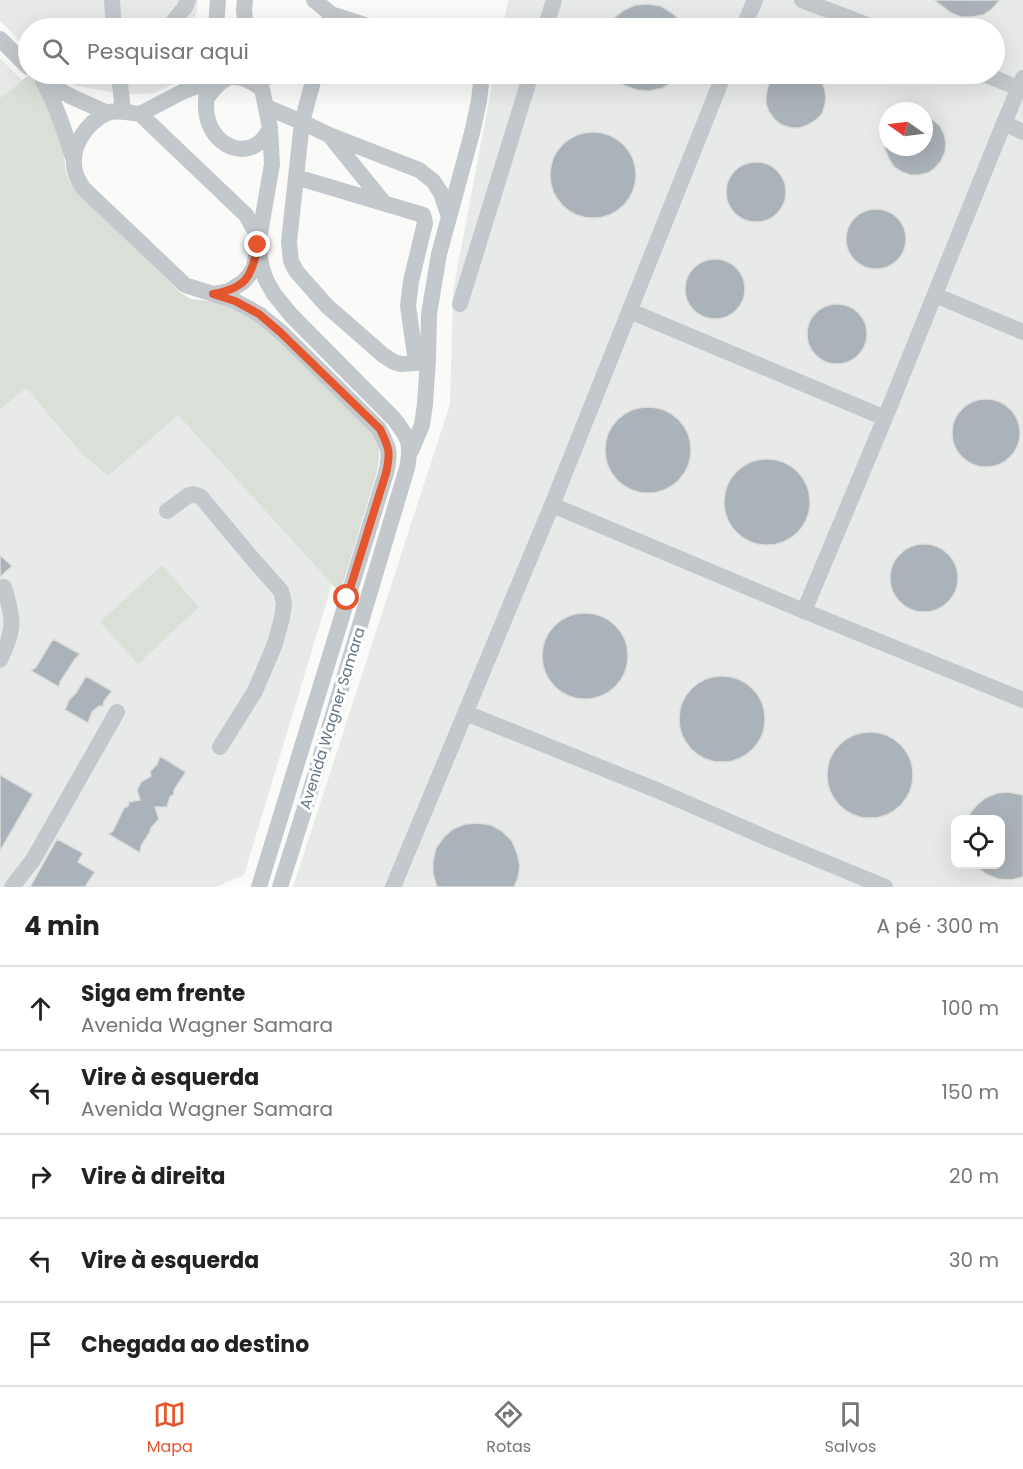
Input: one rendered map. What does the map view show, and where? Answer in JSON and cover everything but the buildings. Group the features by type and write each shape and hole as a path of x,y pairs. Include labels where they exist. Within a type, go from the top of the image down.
{"street":[{"path":"112,0 113,18"},
{"path":"176,18 188,0"},
{"path":"217,18 218,0"},
{"path":"244,18 245,0"},
{"path":"314,0 327,18"},
{"path":"548,18 554,0"},
{"path":"747,18 755,0"},
{"path":"802,0 849,18"},
{"path":"0,39 18,57"},
{"path":"804,611 1004,123 1022,85 1005,80"},
{"name":"Avenida Wagner Samara","path":"43,84 54,102 63,125 75,172 83,188 185,285 235,301 259,314 380,429 387,445 390,458 386,473 259,887"},
{"name":"Avenida Wagner Samara","path":"51,84 72,97 115,112 140,114"},
{"path":"74,161 75,150 87,128 115,112 118,84"},
{"path":"213,294 229,291 243,282 254,267 270,176 272,143 261,84"},
{"path":"312,84 303,122 296,177 289,242 291,261 296,271 327,306 383,355 401,364 422,361"},
{"path":"422,361 439,254 472,132 481,84"},
{"path":"460,304 528,84"},
{"path":"393,887 552,505 720,84"},
{"path":"270,128 261,143 256,146 237,148 227,145 216,137 206,115 208,85 184,91 140,114 246,215 255,231 261,268 274,294 291,315 394,419 405,434 411,450"},
{"path":"266,107 329,135 419,170 433,181 441,193 449,217"},
{"path":"1004,123 1023,132"},
{"path":"329,135 384,203"},
{"path":"270,176 291,219"},
{"path":"296,177 421,214 425,219 411,281 408,306 422,361"},
{"path":"935,295 1023,332"},
{"path":"630,311 885,418"},
{"name":"Avenida Wagner Samara","path":"280,887 411,450 422,425 425,404 422,361"},
{"path":"167,511 189,495 201,497 281,591 284,603 275,644 255,691 220,747"},
{"path":"552,505 1023,700"},
{"path":"0,660 9,642 12,626 10,606 3,587"},
{"path":"12,887 33,860 117,712"},
{"path":"466,713 659,791 885,887"}],"shaded area":[{"path":"0,0 198,0 195,18 18,18 18,39 0,21"},
{"path":"508,0 1023,0 1023,887 293,887 450,404 453,291 492,84 1005,84 1005,18 505,18"},
{"path":"0,58 18,76 18,83 0,98"},
{"path":"18,84 40,84 45,89 61,134 66,173 71,184 82,197 181,293 191,299 226,303 255,315 372,431 379,445 377,472 340,593 178,415 108,476 81,453 26,388 0,410 0,98"},
{"path":"73,84 173,84 155,93 139,94 123,94"},
{"path":"26,388 81,453 178,415 332,584 244,875 216,887 0,887 0,410"},
{"path":"162,565 199,607 138,664 100,622"}],"route":[{"path":"258,245 254,267 243,282 229,291 213,294 247,307 280,332 380,429 387,445 390,458 347,598"}]}
